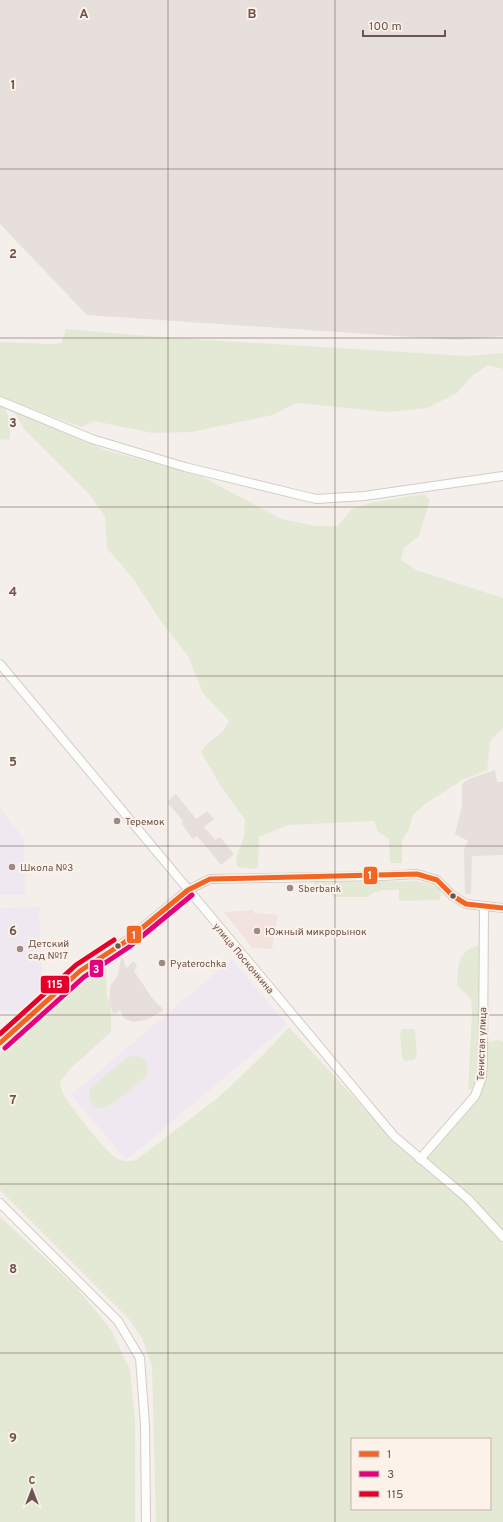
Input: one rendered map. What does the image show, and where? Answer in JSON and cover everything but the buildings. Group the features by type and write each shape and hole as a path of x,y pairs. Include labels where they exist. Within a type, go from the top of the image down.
{"street":[{"path":"0,401 92,439 185,467 316,498 364,496 503,476"},
{"name":"улица Посконкина","path":"0,664 394,1136 468,1199 503,1237"},
{"path":"0,1043 80,971 118,946 188,890 210,879 387,876 417,874 437,880 453,896 466,904 503,908"},
{"name":"Тенистая улица","path":"420,1159 475,1096 480,1086 483,1063 484,907"},
{"path":"0,1203 118,1321 140,1358 145,1426 146,1522"}],"shaded area":[{"path":"0,0 503,0 503,336 457,340 87,315 0,224"},
{"path":"495,770 497,782 503,782 503,855 472,856 471,894 465,894 464,850 468,841 455,834 462,806 462,784 469,779"},
{"path":"176,794 196,819 207,811 214,819 204,827 215,840 220,837 234,854 221,865 197,836 193,839 181,823 183,821 167,802"},
{"name":"Школа №3","path":"0,808 24,839 25,895 0,895"},
{"name":"Детский сад №17","path":"39,907 43,990 18,1011 0,1011 0,908"},
{"name":"Южный микрорынок","path":"254,910 254,913 278,915 272,949 252,948 224,912"},
{"path":"121,958 123,958 126,968 134,961 137,966 134,971 152,998 164,1010 146,1020 133,1022 125,1019 120,1010 114,1014 109,1005 110,986 118,975"},
{"path":"232,959 287,1025 126,1160 71,1095"}],"green space":[{"path":"66,329 159,337 468,356 503,353 503,369 488,365 472,376 457,393 427,408 389,412 296,403 273,415 191,432 152,433 94,421 82,427 0,396 0,342 61,343"},
{"path":"0,404 4,406 10,422 10,439 0,440"},
{"path":"13,410 105,450 201,476 281,519 316,526 338,526 352,509 370,503 424,494 430,499 419,536 404,548 401,560 416,570 503,598 503,728 490,741 487,770 462,780 425,804 413,815 409,829 402,840 402,863 390,863 389,839 378,832 374,821 288,825 259,837 258,867 253,869 237,867 236,858 244,837 245,820 220,785 201,752 208,743 223,731 229,721 203,693 188,656 160,620 134,580 107,548 105,516 88,493 24,429"},
{"path":"417,881 435,885 440,888 441,895 439,900 399,901 399,890 384,890 373,893 367,897 333,897 330,891 324,891 323,886 317,886 315,893 313,891 314,882"},
{"path":"479,945 481,948 479,1076 472,1089 468,1090 472,1014 471,999 457,985 457,978 460,960 463,955 467,951"},
{"path":"106,966 107,996 111,1012 111,1032 70,1069 60,1082 62,1091 79,1117 105,1148 118,1159 125,1161 136,1160 219,1097 263,1055 289,1027 399,1146 464,1200 503,1244 503,1522 156,1522 152,1367 143,1340 129,1319 0,1190 0,1052 82,977 96,969"},
{"path":"403,1029 414,1029 417,1055 414,1060 405,1061 402,1058 400,1033"},
{"path":"497,1040 503,1041 503,1233 422,1156 478,1091 483,1044"},
{"path":"128,1057 140,1057 146,1062 148,1071 145,1077 109,1106 101,1108 94,1106 89,1096 90,1088"},
{"path":"0,1217 76,1287 111,1330 130,1370 135,1420 135,1522 0,1522"}],"transit line":[{"name":"1","path":"0,1043 80,971 125,942 188,890 210,879 417,874 437,880 453,896 466,904 503,908"},
{"name":"3","path":"5,1048 84,977 129,947 192,895"},
{"name":"115","path":"0,1034 76,965 114,940"}],"place":[{"name":"Теремок","path":"117,821"},
{"name":"Школа №3","path":"12,867"},
{"name":"Sberbank","path":"290,888"},
{"name":"Южный микрорынок","path":"257,931"},
{"name":"Детский сад №17","path":"20,949"},
{"name":"Pyaterochka","path":"162,963"}]}
